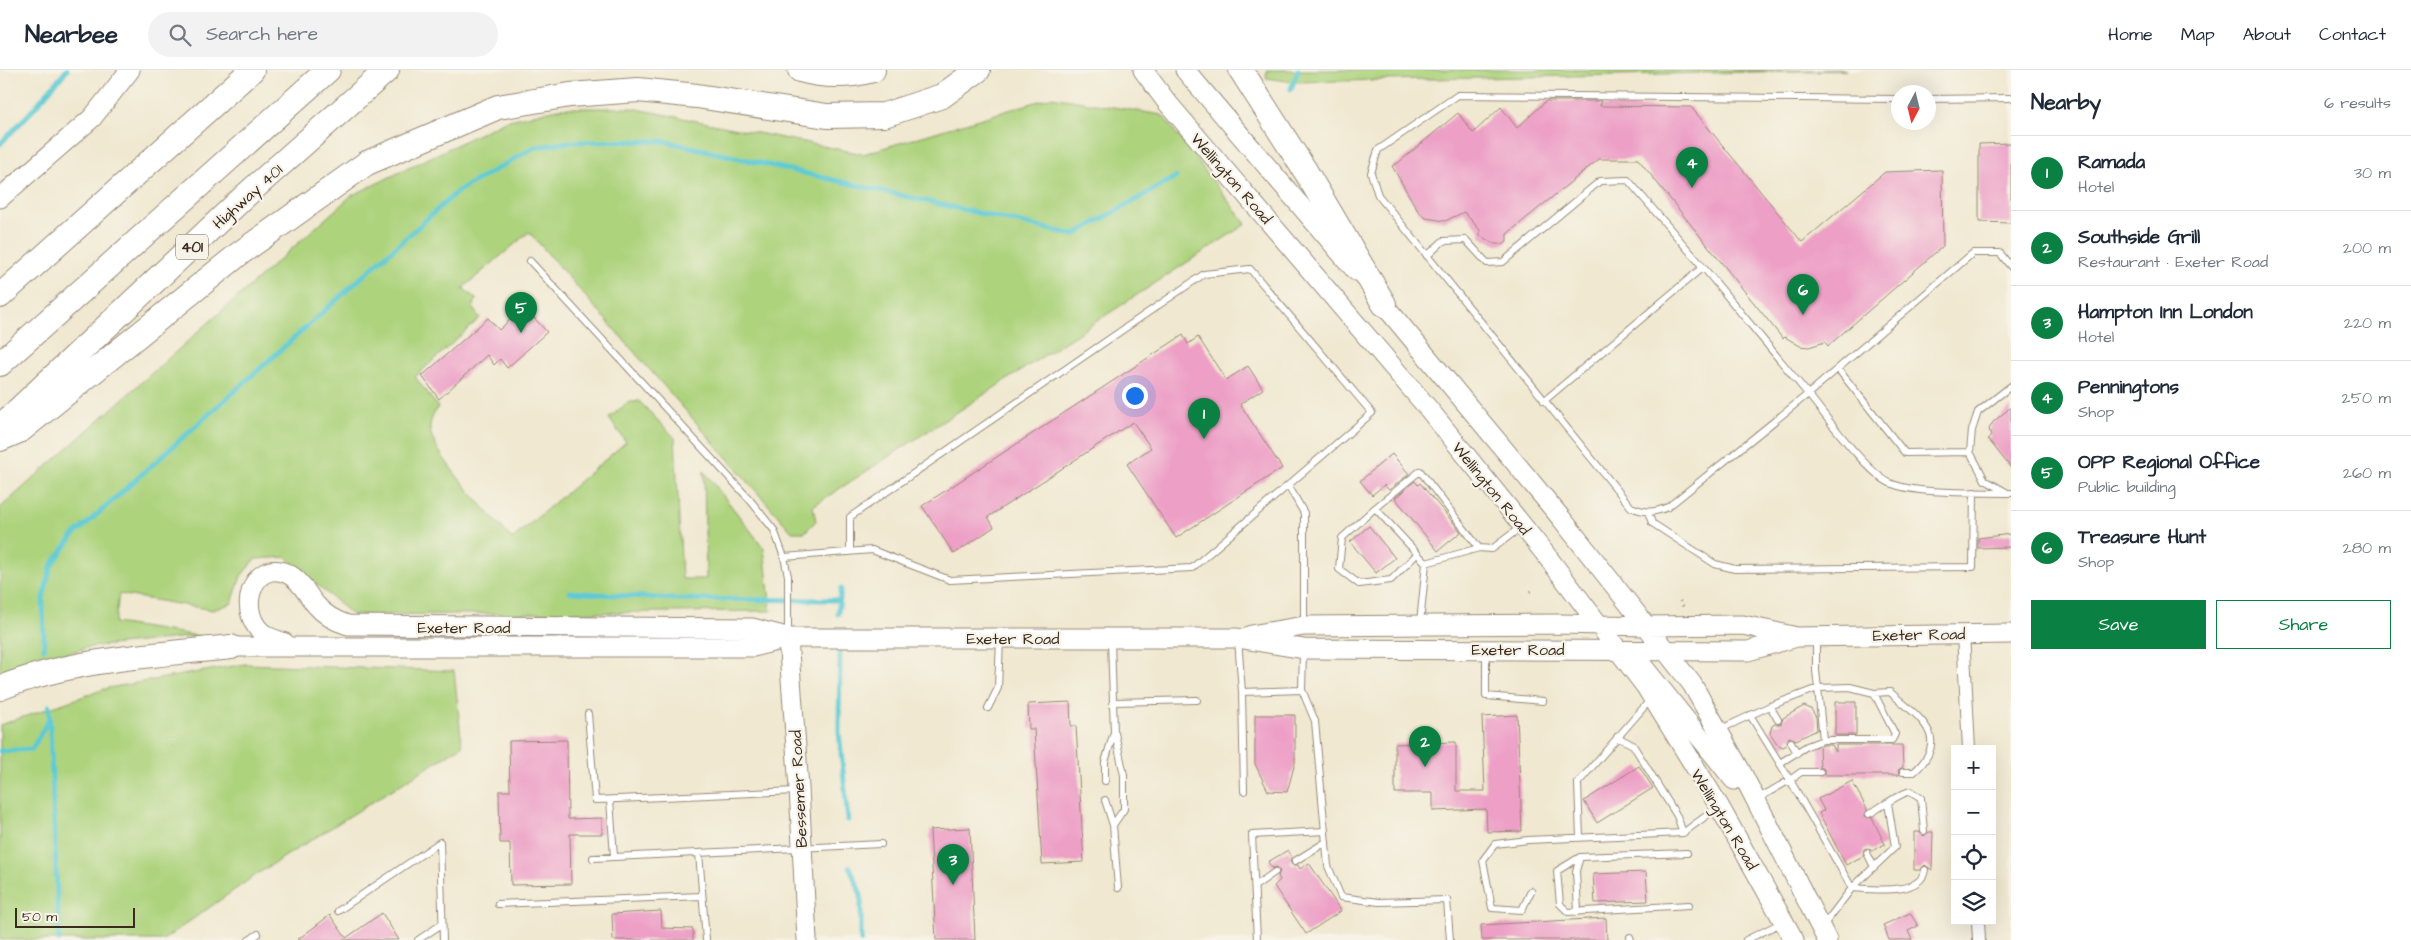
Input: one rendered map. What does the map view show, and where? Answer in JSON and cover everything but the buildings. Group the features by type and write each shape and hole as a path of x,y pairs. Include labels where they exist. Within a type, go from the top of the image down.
{"highway":[{"path":"186,129 221,80 231,70"},
{"path":"0,296 252,70"},
{"name":"401","path":"0,364 328,70"},
{"name":"Highway 401","path":"0,427 245,196 387,70"},
{"path":"800,70 816,74 850,76 873,70"},
{"path":"0,439 21,430 239,254 367,163 498,107 570,95 638,90 697,96 827,116 884,115 942,96 978,70"},
{"path":"1241,70 1306,172 1384,304"},
{"path":"0,688 96,662 231,647"}],"main road":[{"path":"0,198 92,118 130,70"},
{"name":"Wellington Road","path":"1142,70 1166,102 1427,407 1599,625 1623,650 1719,806 1794,940"},
{"name":"Wellington Road","path":"1185,70 1384,304 1647,626 1692,684 1756,800 1825,934"},
{"name":"Exeter Road","path":"295,646 267,636 254,623 248,606 250,591 258,578 273,571 289,574 317,607 331,619 348,626 752,628 788,638"},
{"name":"Exeter Road","path":"1238,638 1304,626 1420,624 1743,626 1807,636 2011,634"},
{"name":"Exeter Road","path":"231,647 753,647 788,638 1238,638 1304,649 1748,651 1807,636"},
{"name":"Bessemer Road","path":"788,638 807,940"},
{"path":"1623,650 1690,722 1769,826"}],"street":[{"path":"1963,633 1969,745"},
{"path":"1978,925 1979,940"}],"lane":[{"path":"1891,99 1458,95 1378,150 1371,173 1378,195 1544,401 1631,507 1648,512 1656,512 1668,507 1808,394 1973,253 2000,253 2011,267"},
{"path":"1936,99 2011,98"},
{"path":"1427,256 1443,241 1466,240 1487,263 1503,262 1600,180 1617,178 1628,180 1703,266 1874,472 1889,483 1908,489 2009,493"},
{"path":"530,261 750,500 774,530 784,557 788,576 788,638"},
{"path":"1544,401 1703,266"},
{"path":"784,557 850,552 872,550 950,580 1192,568 1372,413 1250,268 1204,274 850,517 850,552"},
{"path":"1838,369 1905,453 1970,452"},
{"path":"2009,493 1985,480 1970,452 1972,430 1978,412 2011,386"},
{"path":"1417,554 1391,580 1359,584 1339,569 1342,538 1420,470 1479,548"},
{"path":"1288,485 1304,513 1304,626"},
{"path":"1648,512 1652,523 1715,564 1735,569 1973,567 1974,492"},
{"path":"1375,508 1426,563"},
{"path":"1426,563 1479,548 1492,549 1522,526"},
{"path":"1420,624 1426,563"},
{"path":"1807,636 1816,671 1824,740"},
{"path":"988,708 998,688 1000,638"},
{"path":"1111,638 1114,732 1124,775 1124,809 1113,825"},
{"path":"1238,638 1242,692 1244,791"},
{"path":"1304,649 1302,690 1314,721 1328,866 1341,897 1379,902 1447,900 1450,940"},
{"path":"1486,649 1486,696 1543,702"},
{"path":"1718,731 1770,706 1818,688 1850,687 1874,693 1890,692 1928,727 1932,745 1926,761 1914,772 1903,772"},
{"path":"1242,692 1302,690"},
{"path":"1780,763 1824,740 1892,740 1895,734 1874,693"},
{"path":"1580,838 1578,783 1652,698"},
{"path":"1114,702 1197,700"},
{"path":"1770,706 1778,720"},
{"path":"588,714 595,800 799,791"},
{"path":"1750,715 1826,834 1852,888"},
{"path":"1105,781 1105,762 1114,732"},
{"path":"1617,737 1633,745 1677,816 1683,833"},
{"path":"1792,742 1797,753"},
{"path":"1756,800 1801,772 1820,772"},
{"path":"1869,814 1888,803 1897,795 1910,791 1921,798 1924,832"},
{"path":"610,800 614,857"},
{"path":"1105,800 1113,825 1118,888"},
{"path":"1825,934 1852,888 1895,847 1888,803"},
{"path":"1531,891 1522,910 1492,908 1483,860 1495,844 1528,840 1683,833 1719,806"},
{"path":"1257,940 1252,834 1325,831"},
{"path":"338,911 440,842 443,940"},
{"path":"1295,861 1326,842"},
{"path":"593,858 881,844"},
{"path":"699,853 706,940"},
{"path":"1688,853 1580,857 1557,871 1561,907 1568,912 1690,905"},
{"path":"1867,854 1874,867"},
{"path":"1578,912 1576,871 1580,857"},
{"path":"1852,888 1907,888 1922,879 1925,870"},
{"path":"1255,886 1275,872"},
{"path":"498,904 702,896"},
{"path":"1746,940 1784,921"},
{"path":"418,940 442,924"},
{"path":"249,940 258,934"}],"path":[{"path":"1680,601 1684,608"}],"green space":[{"path":"1267,70 1846,70 1294,82 1266,78"},
{"path":"1052,97 1162,115 1246,224 813,506 816,521 805,532 792,532 529,232 463,288 476,299 473,309 480,318 415,377 438,407 431,419 430,428 440,453 464,485 512,539 626,442 609,418 627,403 639,401 675,438 682,579 706,579 704,471 764,548 771,611 352,615 286,557 255,559 241,576 232,603 213,610 119,594 115,623 199,636 90,647 0,672 0,508 351,196 505,121 562,108 632,108 863,154"},
{"path":"245,664 454,671 462,746 260,872 163,940 0,940 0,725 108,688"}],"waterway":[{"path":"0,144 67,70"},
{"path":"1291,89 1298,70"},
{"path":"44,649 43,599 51,566 73,536 458,191 535,147 570,142 664,141 1074,235 1176,177"},
{"path":"838,614 841,589"},
{"path":"570,592 673,599 840,600"},
{"path":"840,653 839,732 848,820"},
{"path":"49,706 59,940"},
{"path":"0,751 32,749 49,719"},
{"path":"850,867 861,895 861,940"}],"place":[{"name":"Penningtons","path":"1692,188"},
{"name":"Treasure Hunt","path":"1803,315"},
{"name":"OPP Regional Office","path":"521,333"},
{"name":"Ramada","path":"1204,439"},
{"name":"Southside Grill","path":"1425,767"},
{"name":"Hampton Inn London","path":"953,885"}]}
